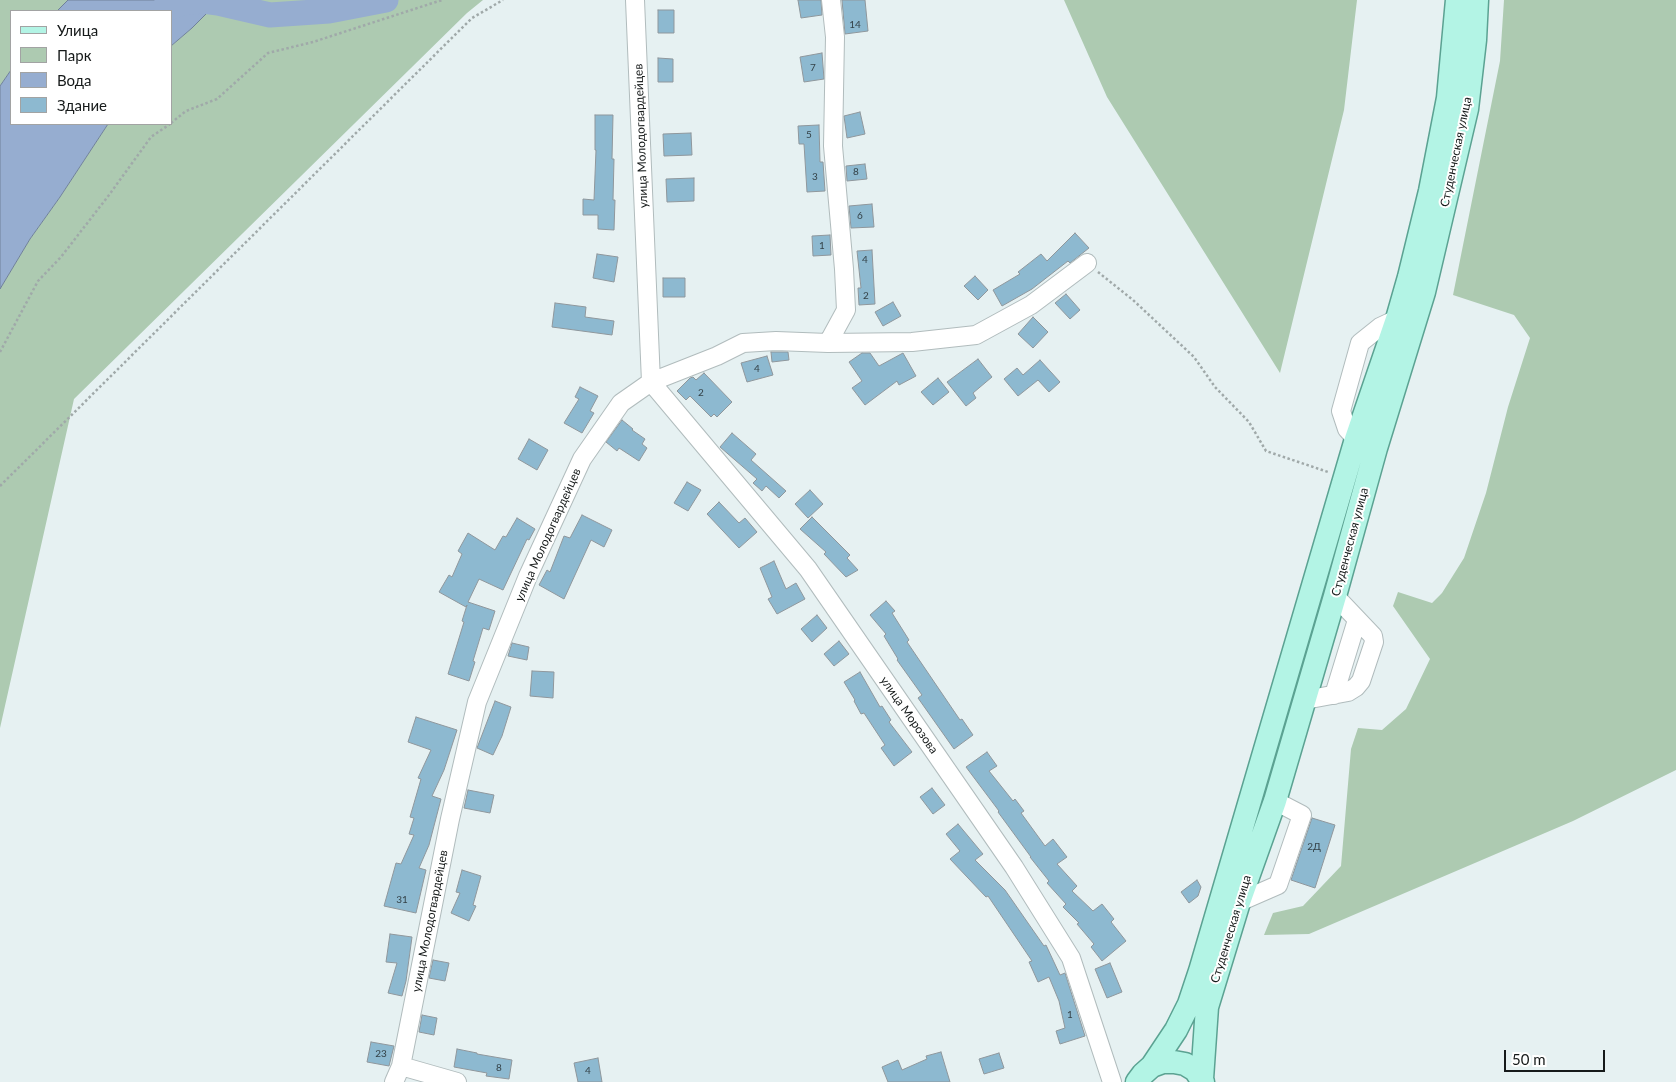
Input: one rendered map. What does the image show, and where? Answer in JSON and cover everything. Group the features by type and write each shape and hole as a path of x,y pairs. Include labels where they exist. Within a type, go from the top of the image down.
{"main road":[{"name":"Студенческая улица","path":"1144,1074 1167,1045 1185,1012 1200,971 1356,439 1397,319 1430,191 1448,98 1457,0"},
{"name":"Студенческая улица","path":"1203,1080 1207,1007 1239,902 1274,802 1335,596 1376,448 1424,292 1453,176 1467,109 1475,40 1477,0"},
{"path":"1120,1082 1144,1074 1163,1062 1185,1064 1195,1070 1203,1080"}],"street":[{"name":"улица Молодогвардейцев","path":"398,1074 450,819 477,702 528,576 582,459 621,403 651,382 635,0"},
{"path":"828,343 846,310 833,146 835,37 831,0"},
{"path":"651,382 743,343 776,340 828,343 912,342 976,335 1031,305 1087,263"},
{"name":"улица Морозова","path":"651,382 808,569 1014,868 1071,958 1112,1082"},
{"path":"1304,700 1348,692 1356,687 1361,681 1374,642 1373,636 1335,596"},
{"path":"1239,902 1278,885 1302,815 1274,802"},
{"path":"398,1074 457,1082"}],"path":[{"path":"172,122 186,111 217,98 268,53 313,42 442,0"},
{"path":"0,486 472,18 503,0"},
{"path":"0,352 38,281 61,257 151,137 167,125"},
{"path":"1087,263 1133,300 1194,357 1214,386 1249,422 1266,451 1334,474"}],"green space":[{"path":"0,0 68,0 58,10 10,10 10,71 0,86"},
{"path":"220,0 483,0 467,13 74,399 0,728 0,289 30,239 107,125 172,125 172,45"},
{"path":"1064,0 1357,0 1344,110 1280,373 1107,97"},
{"path":"1504,0 1676,0 1676,770 1573,821 1309,934 1264,935 1273,913 1303,906 1341,866 1351,749 1358,728 1382,730 1406,709 1430,659 1393,606 1398,592 1432,603 1442,593 1464,558 1486,493 1508,407 1530,338 1514,315 1453,295 1500,61"}],"water":[{"path":"68,0 220,0 172,45 172,10 58,10"},
{"path":"10,71 10,125 107,125 30,239 0,289 0,86"}],"building":[{"path":"798,0 821,0 822,15 801,18"},
{"path":"842,0 865,0 868,31 845,34"},
{"path":"658,10 674,10 674,33 658,33"},
{"path":"822,53 824,79 804,82 800,57"},
{"path":"658,58 673,59 673,82 658,82"},
{"path":"860,112 865,134 847,138 844,116"},
{"path":"595,115 613,115 614,230 598,229 598,215 583,215 583,199 594,200"},
{"path":"819,125 820,162 823,162 825,191 807,192 804,144 799,144 798,126"},
{"path":"691,133 692,155 664,156 663,134"},
{"path":"865,164 867,179 847,181 846,166"},
{"path":"694,178 694,201 667,202 666,179"},
{"path":"872,204 874,227 851,228 849,206"},
{"path":"1075,233 1089,248 1070,263 1068,261 1032,289 1002,306 993,290 1020,274 1018,272 1041,254 1047,261"},
{"path":"830,235 831,255 813,256 812,236"},
{"path":"872,250 875,304 859,305 858,288 861,288 857,251"},
{"path":"597,254 618,257 614,282 593,278"},
{"path":"975,276 988,290 978,300 964,286"},
{"path":"663,278 685,278 685,297 663,297"},
{"path":"1066,294 1080,310 1070,319 1055,303"},
{"path":"893,302 901,316 883,326 875,312"},
{"path":"555,303 586,307 585,317 614,321 612,335 552,327"},
{"path":"1033,317 1048,332 1033,348 1018,334"},
{"path":"771,352 788,352 789,360 772,362"},
{"path":"862,353 870,353 879,366 903,353 916,376 899,385 897,381 865,405 852,388 862,381 849,362"},
{"path":"767,356 773,375 747,382 741,363"},
{"path":"978,359 992,377 973,393 976,398 966,406 947,382"},
{"path":"1040,360 1060,382 1049,392 1038,380 1018,396 1004,379 1017,368 1023,375"},
{"path":"704,373 732,402 717,417 714,414 711,417 690,396 686,400 677,391 690,378 693,377 696,380"},
{"path":"938,378 949,392 933,405 921,392"},
{"path":"580,387 598,396 590,411 594,413 582,433 564,423 579,399 575,397"},
{"path":"622,420 645,439 642,444 647,448 639,461 619,448 617,451 606,442"},
{"path":"732,433 756,454 751,460 786,491 779,498 766,486 762,491 753,483 757,479 720,447"},
{"path":"529,439 548,450 537,470 518,459"},
{"path":"687,482 701,490 688,511 674,503"},
{"path":"810,490 823,504 808,518 795,504"},
{"path":"719,502 739,523 745,518 757,532 739,548 707,514"},
{"path":"582,515 612,530 604,547 591,540 564,599 539,585 547,570 550,572 564,536 570,538"},
{"path":"812,517 850,555 847,558 858,570 846,577 824,554 826,552 800,529"},
{"path":"517,518 535,529 529,540 527,539 503,590 479,579 468,602 495,611 489,630 483,628 469,681 448,674 464,622 462,621 467,605 466,607 439,592 449,575 452,577 462,554 458,551 468,533 495,550 503,536 506,537"},
{"path":"774,561 786,589 796,583 805,599 777,614 768,599 772,597 760,568"},
{"path":"886,601 895,611 892,613 909,640 907,642 960,720 962,719 973,735 954,749 918,698 922,695 897,660 884,636 886,634 870,615"},
{"path":"817,615 827,628 812,642 801,629"},
{"path":"839,641 849,654 834,666 824,654"},
{"path":"512,643 529,647 527,660 508,656"},
{"path":"532,671 554,672 553,698 530,696"},
{"path":"860,672 880,707 882,706 891,720 889,722 912,752 894,766 881,748 885,745 864,713 861,714 844,682"},
{"path":"495,701 511,707 502,736 493,755 477,748"},
{"path":"416,717 457,730 444,770 432,796 441,799 429,845 419,868 426,870 416,913 384,906 396,863 401,864 414,835 409,834 414,818 410,817 421,779 418,778 431,750 408,742"},
{"path":"987,752 997,766 989,771 1013,801 1015,799 1024,811 1021,813 1045,846 1053,839 1067,857 1057,864 1077,886 1072,891 1093,911 1102,904 1114,919 1111,922 1126,941 1102,961 1091,947 1094,944 1077,924 1079,923 1063,907 1066,904 1047,883 1049,881 966,767"},
{"path":"932,788 945,805 933,814 920,797"},
{"path":"468,790 494,795 490,813 464,808"},
{"path":"1312,818 1335,825 1315,888 1291,880"},
{"path":"958,824 983,854 975,860 1005,890 1044,946 1046,945 1060,975 1065,973 1085,1036 1060,1044 1056,1031 1065,1028 1059,1001 1049,977 1038,982 1029,962 1032,961 988,896 986,897 950,859 960,851 946,834"},
{"path":"462,870 481,876 473,905 476,906 469,921 451,913 460,893 456,892"},
{"path":"1197,880 1201,887 1198,896 1189,903 1181,892"},
{"path":"390,934 412,937 402,996 388,993 397,963 386,962"},
{"path":"433,960 449,963 445,981 429,978"},
{"path":"1110,963 1122,992 1107,998 1095,969"},
{"path":"422,1015 437,1018 434,1035 419,1032"},
{"path":"371,1042 394,1046 389,1066 367,1062"},
{"path":"457,1049 512,1060 509,1079 486,1076 487,1073 454,1067"},
{"path":"941,1052 950,1082 888,1082 882,1067 898,1060 902,1070 927,1059 926,1056"},
{"path":"999,1053 1004,1068 984,1074 979,1059"},
{"path":"598,1058 602,1082 578,1082 574,1063"}],"waterway":[{"path":"164,10 182,3 203,1 270,15 329,11 386,0"}]}
